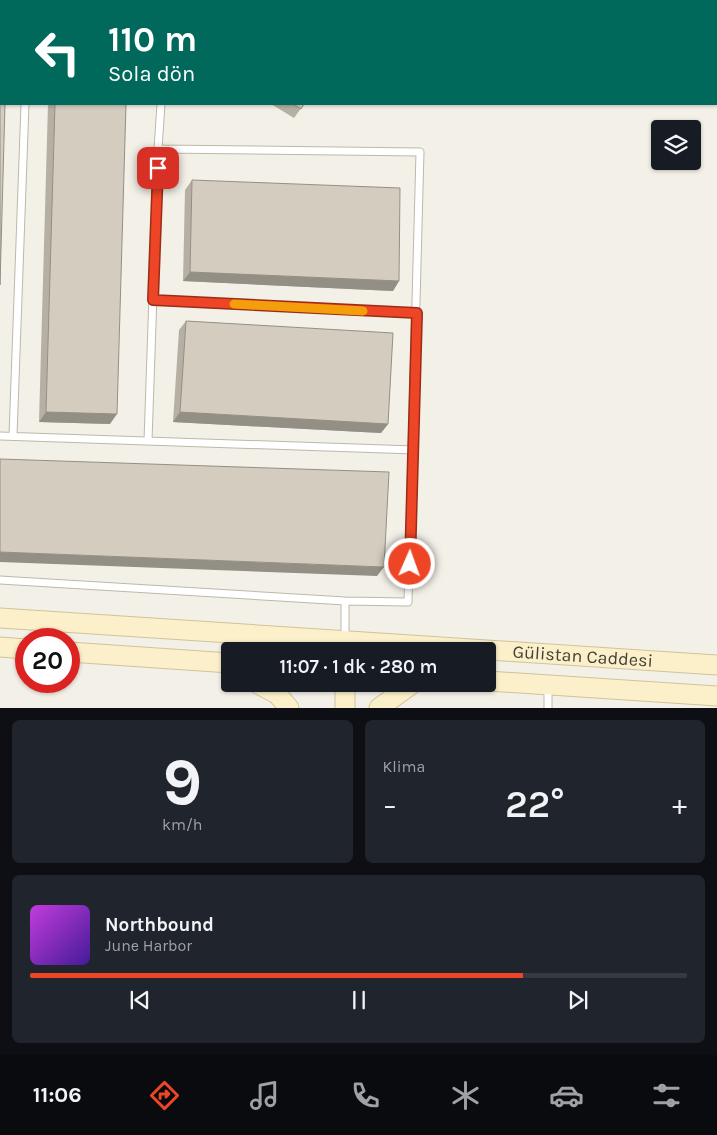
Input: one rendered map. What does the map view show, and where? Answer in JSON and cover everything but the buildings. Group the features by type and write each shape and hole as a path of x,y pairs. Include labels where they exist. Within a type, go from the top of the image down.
{"main road":[{"name":"Gülistan Caddesi","path":"0,618 296,642"},
{"path":"0,647 15,648"},
{"path":"80,653 221,664"},
{"name":"Gülistan Caddesi","path":"496,654 717,665"},
{"name":"Gülistan Caddesi","path":"496,681 717,696"},
{"path":"273,692 289,708"},
{"path":"345,692 345,708"},
{"path":"379,708 401,692"}],"lane":[{"path":"13,436 25,105"},
{"path":"148,441 161,105"},
{"path":"0,580 345,601 408,602 414,450 420,152 158,149"},
{"path":"153,300 417,313"},
{"path":"0,436 414,450"},
{"path":"345,601 345,642"},
{"path":"548,685 548,708"}],"slow traffic":[{"path":"234,304 363,311"}],"route":[{"path":"158,168 153,300 417,313 410,564"}]}
